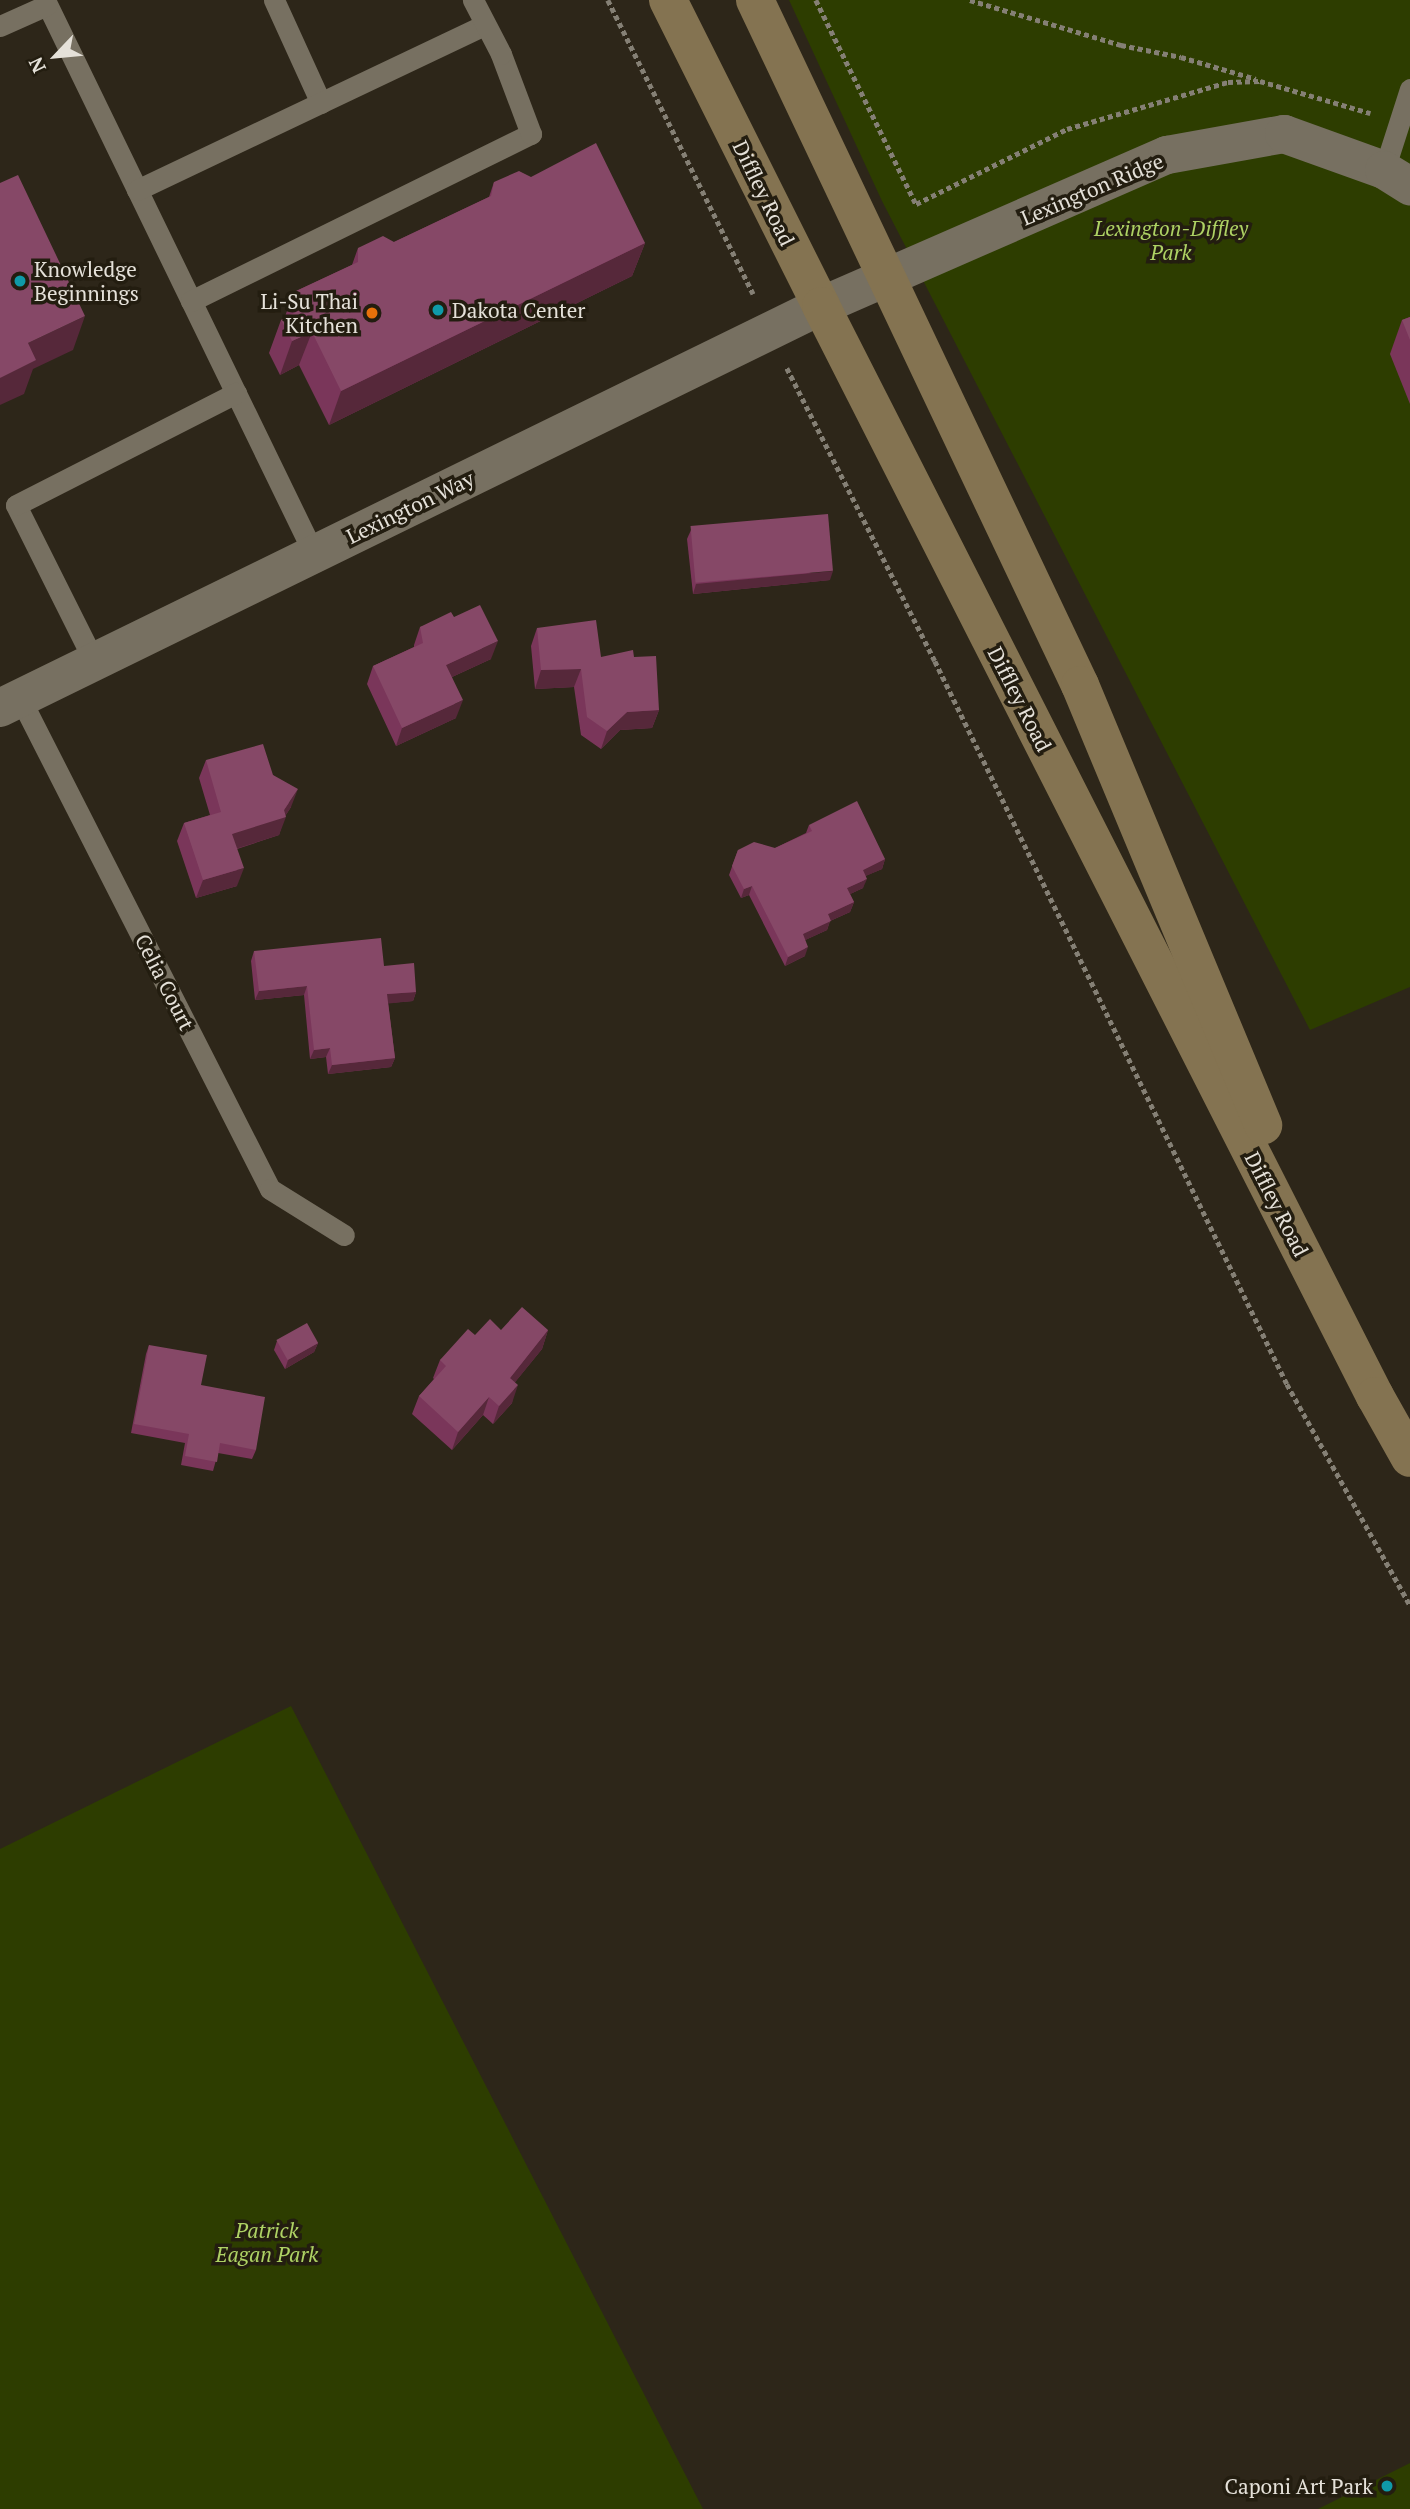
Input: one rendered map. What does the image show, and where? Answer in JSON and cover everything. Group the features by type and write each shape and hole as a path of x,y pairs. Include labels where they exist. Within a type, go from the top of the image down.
{"main road":[{"name":"Diffley Road","path":"668,0 1375,1396 1410,1458"},
{"name":"Diffley Road","path":"755,0 1080,685 1375,1396"}],"street":[{"name":"Lexington Ridge","path":"821,306 1167,155 1283,134 1397,178"},
{"name":"Lexington Way","path":"10,703 821,306"}],"lane":[{"path":"274,0 321,103"},
{"path":"191,302 531,134 501,54 472,0"},
{"path":"0,26 46,2 314,554"},
{"path":"137,190 485,25"},
{"path":"1397,178 1410,89"},
{"path":"94,662 16,505 236,393"},
{"name":"Celia Court","path":"10,703 270,1189 344,1235"}],"path":[{"path":"608,0 752,293 768,332 935,661 1287,1384 1410,1605"},
{"path":"816,0 916,204"},
{"path":"970,0 1121,45 1181,57 1260,81"}],"green space":[{"name":"Lexington-Diffley Park","path":"789,0 1410,0 1410,987 1310,1030 882,201"},
{"name":"Patrick Eagan Park","path":"291,1706 703,2509 0,2509 0,1849"},
{"name":"Caponi Art Park","path":"1410,2463 1410,2509 1318,2509"}],"building":[{"name":"Dakota Center","path":"596,143 645,243 341,391 312,332 292,341 281,320 302,309 294,292 358,262 358,248 383,236 394,242 491,196 494,182 519,171 531,177"},
{"path":"18,175 85,316 28,343 36,360 0,378 0,183"},
{"path":"1410,317 1410,340 1402,320"},
{"path":"828,514 833,571 695,583 691,526"},
{"path":"480,605 498,641 446,665 463,700 402,728 373,666 423,643 420,627 451,612 454,617"},
{"path":"596,620 601,657 633,650 634,657 656,656 659,710 627,712 607,731 587,717 581,669 541,670 537,628"},
{"path":"263,744 273,775 298,789 284,810 286,817 232,834 244,868 203,880 184,823 221,812 206,760"},
{"path":"857,801 885,859 863,870 867,879 847,888 854,902 828,914 831,921 803,934 808,947 788,957 752,886 744,889 732,866 738,850 754,842 775,848 812,831 809,825"},
{"path":"381,938 384,966 414,963 416,992 387,994 395,1058 332,1065 330,1048 314,1050 307,986 259,991 254,951"},
{"path":"522,1307 548,1330 510,1378 518,1385 499,1406 489,1397 458,1432 419,1396 446,1366 440,1360 468,1329 475,1335 490,1319 501,1330"},
{"path":"307,1323 318,1343 288,1360 276,1340"},
{"path":"149,1345 207,1355 201,1385 265,1397 256,1450 220,1443 217,1462 185,1456 189,1434 134,1424"}],"place":[{"name":"Knowledge Beginnings","path":"20,281"},
{"name":"Dakota Center","path":"438,310"},
{"name":"Li-Su Thai Kitchen","path":"372,313"},
{"name":"Caponi Art Park","path":"1387,2486"}]}
